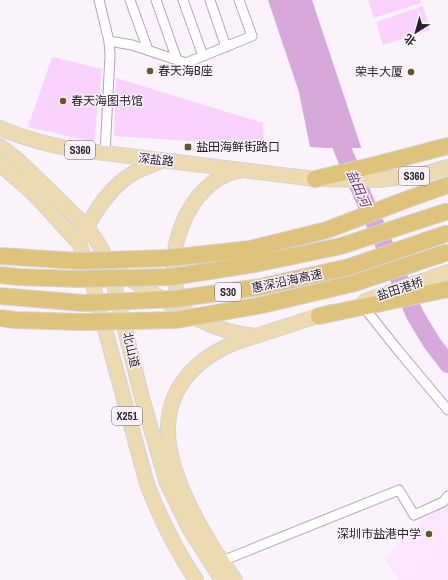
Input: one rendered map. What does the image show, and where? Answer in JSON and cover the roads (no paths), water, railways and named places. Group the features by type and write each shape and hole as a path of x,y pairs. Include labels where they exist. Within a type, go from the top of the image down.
{"highway":[{"path":"315,179 377,173 448,146"},
{"path":"0,256 78,261 168,258 250,249 327,230 448,185"},
{"name":"惠深沿海高速","path":"0,275 78,279 171,277 254,264 341,246 448,211"},
{"name":"惠深沿海高速","path":"0,296 83,302 175,299 260,287 349,267 448,233"},
{"path":"0,318 14,320 83,322 176,320 262,305 355,283 448,252"},
{"path":"319,316 364,303 389,301 426,293 441,286"}],"main road":[{"name":"深盐路","path":"0,128 21,137 52,146 105,154 315,179"},
{"name":"北山道","path":"0,146 19,161 87,227 96,240 108,266 122,312 142,398 167,483 189,528 222,580"},
{"path":"162,161 127,177 104,201 87,227 79,243 108,266 189,315 229,332 256,336"},
{"name":"北山道","path":"0,164 35,195 79,243 89,270 147,484 160,518 179,554 196,580"},
{"name":"S360","path":"377,173 424,174 448,167"},
{"path":"189,315 179,300 174,280 175,256 182,224 196,199 211,184 230,172 243,170"},
{"path":"441,286 448,272"},
{"name":"盐田港桥","path":"364,303 441,286"},
{"path":"235,580 198,522 186,499 179,481 172,461 169,446 169,417 172,403 184,379 202,360 226,346 239,341 319,316"}],"street":[{"path":"99,0 109,41 110,55 105,154"},
{"path":"130,0 148,50"},
{"path":"156,0 177,60"},
{"path":"183,0 203,56"},
{"path":"210,0 226,47"},
{"path":"109,41 132,45 186,63 252,36 239,0"},
{"path":"364,303 448,410"},
{"path":"222,561 399,490 414,515 443,502 448,496"}],"waterway":[{"name":"盐田河","path":"334,125 344,153 415,315 432,343 448,364"}],"place":[{"name":"春天海B座","path":"150,71"},
{"name":"荣丰大厦","path":"411,72"},
{"name":"春天海图书馆","path":"63,101"},
{"name":"盐田海鲜街路口","path":"188,147"},
{"name":"深圳市盐港中学","path":"429,534"}]}
